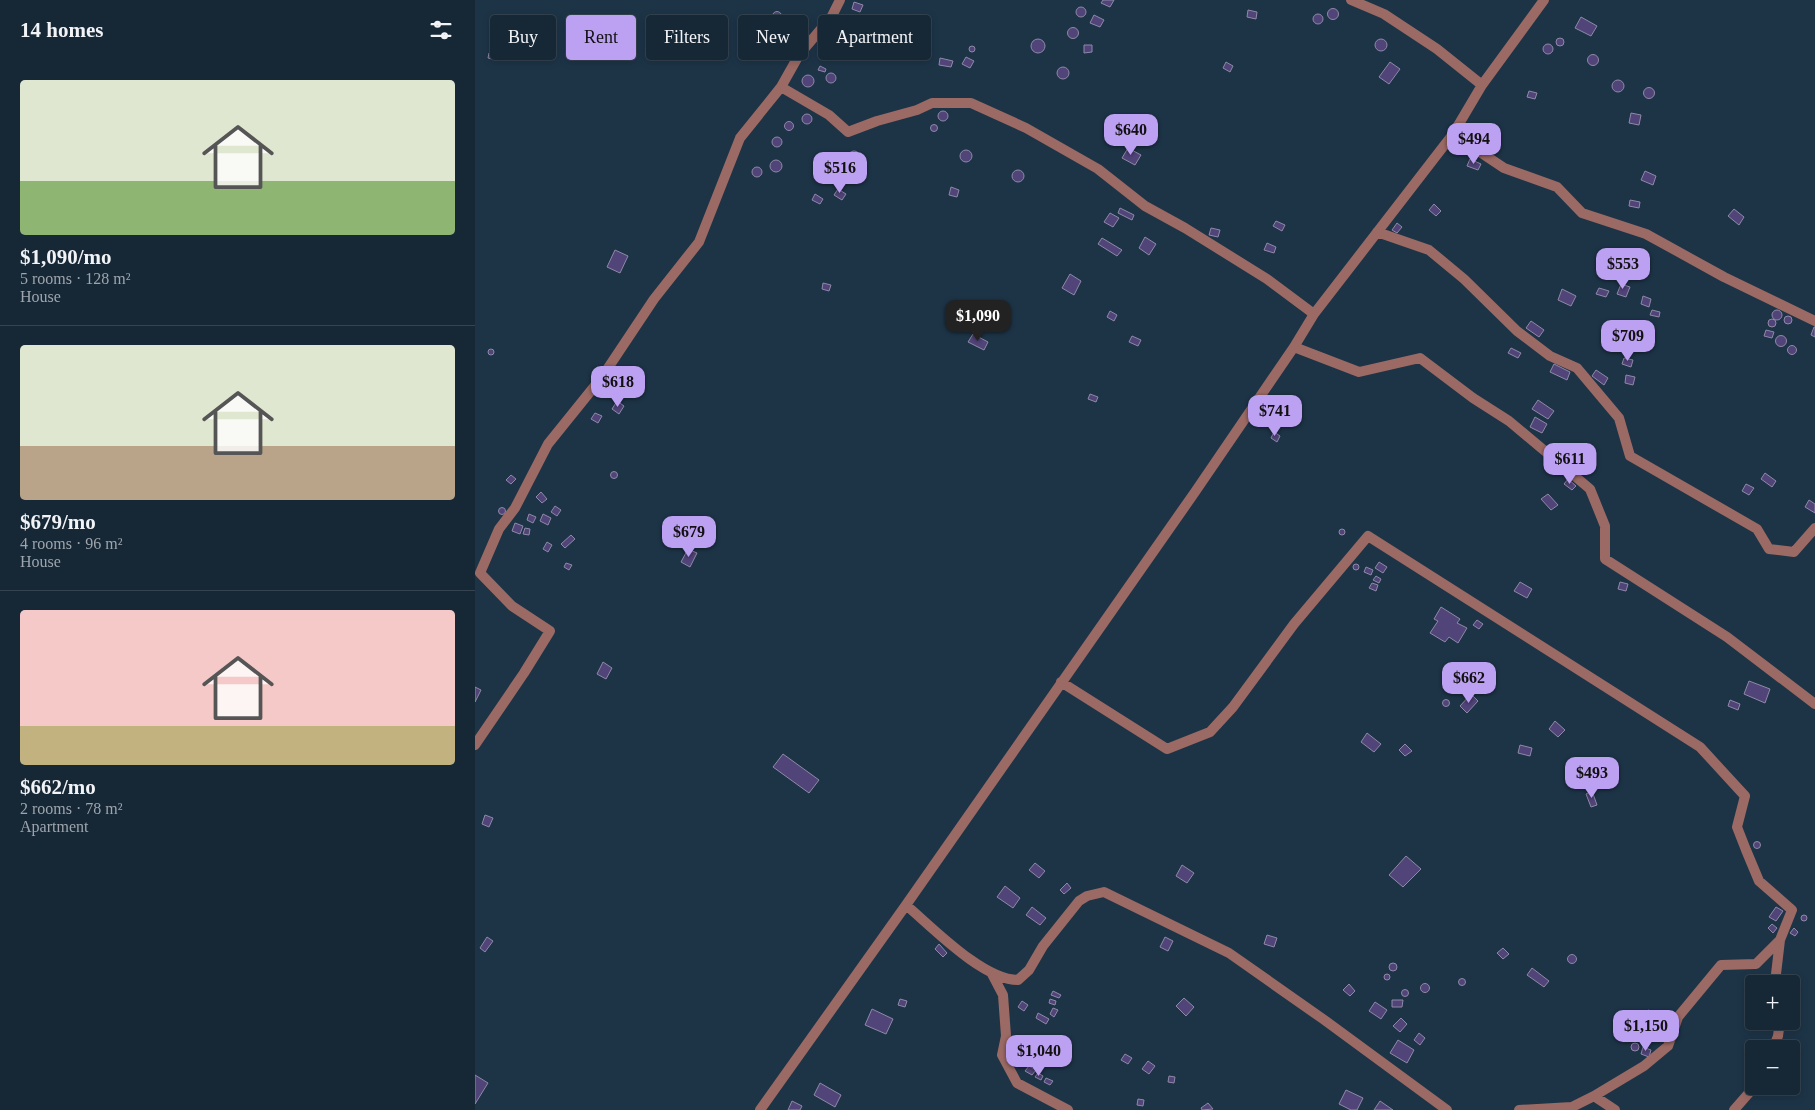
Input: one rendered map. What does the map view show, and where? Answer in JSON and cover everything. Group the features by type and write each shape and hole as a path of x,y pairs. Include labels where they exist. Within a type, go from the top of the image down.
{"street":[{"path":"475,745 524,674 550,631 512,606 479,573 499,529 515,508 548,444 602,378 654,299 699,242 740,138 781,87 799,55 832,16 840,0"},
{"path":"1351,0 1384,14 1437,49 1482,85"},
{"path":"760,1110 906,905 1294,347 1314,314 1453,134 1482,85 1544,0"},
{"path":"781,87 829,116 848,132 932,104 971,103 1025,128 1098,169 1145,206 1185,228 1267,279 1314,314"},
{"path":"1453,134 1504,168 1557,187 1583,213 1646,234 1723,277 1815,321"},
{"path":"1377,232 1429,250 1464,279 1517,331 1550,356 1577,368 1619,418 1630,456 1757,529 1769,549 1794,552 1815,528"},
{"path":"1294,347 1359,372 1420,358 1473,398 1509,421 1590,489 1605,526 1605,559 1727,637 1815,704"},
{"path":"1061,682 1167,749 1210,732 1233,707 1295,624 1368,536 1700,747 1745,796 1737,827 1759,880 1792,910 1781,940 1776,975"},
{"path":"906,905 957,949 992,974 1008,980 1018,980 1029,970 1043,946 1079,901 1087,896 1104,892 1229,953 1447,1110"},
{"path":"1519,1110 1572,1107 1644,1066 1668,1046 1678,1017 1721,965 1756,964 1781,940"},
{"path":"992,974 1003,995 1006,1036 1002,1055 1017,1083 1067,1110"},
{"path":"1734,1110 1747,1095"},
{"path":"1594,1096 1615,1110"}],"building":[{"path":"1103,0 1114,0 1110,7 1101,3"},
{"path":"854,2 863,5 860,12 852,9"},
{"path":"1079,7 1083,7 1086,12 1085,16 1079,17 1076,14 1076,10"},
{"path":"1333,8 1339,14 1333,20 1327,14"},
{"path":"1248,10 1257,12 1256,19 1247,17"},
{"path":"777,11 781,15 773,15"},
{"path":"1318,14 1323,19 1318,24 1313,19"},
{"path":"1094,15 1104,20 1100,27 1090,23"},
{"path":"1581,17 1597,26 1591,36 1575,28"},
{"path":"1073,27 1079,33 1073,39 1067,33"},
{"path":"1560,38 1564,42 1560,46 1556,42"},
{"path":"1038,39 1043,41 1045,46 1043,51 1038,53 1033,51 1031,46 1033,41"},
{"path":"1381,39 1387,45 1381,51 1375,45"},
{"path":"1546,44 1550,44 1553,49 1552,53 1546,54 1543,51 1543,47"},
{"path":"1084,45 1092,45 1092,52 1084,53"},
{"path":"972,46 975,49 972,52 969,49"},
{"path":"1593,54 1599,60 1593,66 1587,60"},
{"path":"966,57 974,61 970,68 962,64"},
{"path":"940,58 953,61 951,67 939,65"},
{"path":"1226,62 1233,66 1230,72 1223,68"},
{"path":"1390,62 1400,69 1389,84 1379,77"},
{"path":"820,66 826,69 825,72 818,70"},
{"path":"1063,67 1069,73 1063,79 1057,73"},
{"path":"829,73 833,73 836,78 835,82 829,83 826,80 826,76"},
{"path":"806,75 810,75 814,81 810,87 806,87 802,83 802,79"},
{"path":"1616,80 1620,80 1624,86 1620,92 1616,92 1612,88 1612,84"},
{"path":"1649,87 1655,93 1649,99 1643,93"},
{"path":"1529,91 1537,93 1535,99 1527,97"},
{"path":"941,111 945,111 948,116 947,120 941,121 938,118 938,114"},
{"path":"1631,113 1641,115 1639,125 1629,123"},
{"path":"805,114 809,114 812,119 811,123 805,124 802,121 802,117"},
{"path":"789,122 793,126 789,130 785,126"},
{"path":"934,124 938,128 934,132 930,128"},
{"path":"775,137 779,137 782,142 781,146 775,147 772,144 772,140"},
{"path":"1128,148 1141,155 1135,165 1122,158"},
{"path":"964,150 968,150 972,156 968,162 964,162 960,158 960,154"},
{"path":"852,151 856,151 860,157 856,163 852,163 848,159 848,155"},
{"path":"1470,159 1481,164 1478,170 1467,166"},
{"path":"774,160 778,160 782,166 778,172 774,172 770,168 770,164"},
{"path":"755,167 759,167 762,172 761,176 755,177 752,174 752,170"},
{"path":"1016,170 1020,170 1024,176 1020,182 1016,182 1012,178 1012,174"},
{"path":"1645,171 1656,176 1653,185 1641,180"},
{"path":"951,187 959,190 957,197 949,195"},
{"path":"838,189 846,194 842,200 834,195"},
{"path":"815,194 823,199 820,204 812,200"},
{"path":"1630,200 1640,202 1639,208 1629,206"},
{"path":"1434,204 1441,211 1436,216 1429,210"},
{"path":"1120,208 1134,215 1132,220 1118,213"},
{"path":"1734,209 1744,217 1739,225 1728,216"},
{"path":"1110,213 1119,218 1113,227 1104,222"},
{"path":"1276,221 1285,225 1282,231 1273,226"},
{"path":"1397,223 1402,227 1397,233 1392,230"},
{"path":"1211,228 1220,230 1218,237 1209,235"},
{"path":"1145,237 1156,244 1149,255 1139,248"},
{"path":"1102,238 1122,250 1117,256 1098,244"},
{"path":"1267,243 1276,247 1274,253 1264,250"},
{"path":"615,250 628,256 620,273 607,267"},
{"path":"1070,274 1081,281 1074,295 1062,288"},
{"path":"823,283 831,285 829,291 822,289"},
{"path":"1621,284 1630,287 1626,297 1617,294"},
{"path":"1599,288 1609,291 1606,297 1596,294"},
{"path":"1562,289 1576,296 1571,306 1558,300"},
{"path":"1643,296 1651,299 1649,307 1641,304"},
{"path":"1652,310 1660,312 1659,317 1650,315"},
{"path":"1777,310 1782,315 1777,320 1772,315"},
{"path":"1110,311 1117,315 1114,321 1107,317"},
{"path":"1788,316 1792,320 1788,324 1784,320"},
{"path":"1772,319 1776,323 1772,327 1768,323"},
{"path":"1531,321 1544,330 1539,337 1526,328"},
{"path":"1815,327 1815,337 1811,335"},
{"path":"1766,330 1774,332 1772,338 1764,336"},
{"path":"973,334 988,342 984,350 968,342"},
{"path":"1132,336 1141,340 1138,346 1129,342"},
{"path":"1779,336 1783,336 1786,341 1785,345 1779,346 1776,343 1776,339"},
{"path":"1792,345 1797,350 1792,355 1787,350"},
{"path":"1511,348 1521,353 1518,358 1508,353"},
{"path":"491,349 494,352 491,355 488,352"},
{"path":"1624,358 1633,360 1631,367 1622,364"},
{"path":"1554,364 1570,372 1567,380 1550,372"},
{"path":"1596,370 1608,378 1604,385 1592,376"},
{"path":"615,371 619,373 616,378 612,376"},
{"path":"1626,375 1635,377 1633,385 1625,383"},
{"path":"1090,394 1098,397 1096,402 1088,399"},
{"path":"1538,400 1554,411 1548,419 1532,409"},
{"path":"617,401 624,406 619,414 612,409"},
{"path":"595,413 602,416 598,423 591,419"},
{"path":"1535,417 1547,424 1542,433 1530,427"},
{"path":"1274,432 1280,436 1277,442 1271,438"},
{"path":"614,471 618,475 614,479 610,475"},
{"path":"1765,473 1776,481 1772,487 1761,479"},
{"path":"511,475 516,479 511,484 506,480"},
{"path":"1568,479 1576,486 1572,490 1564,484"},
{"path":"1746,484 1754,488 1749,495 1742,491"},
{"path":"541,492 547,499 542,503 536,497"},
{"path":"1548,494 1558,505 1551,510 1541,499"},
{"path":"1809,500 1815,504 1815,513 1805,507"},
{"path":"555,506 561,510 557,516 551,512"},
{"path":"502,508 505,511 502,514 499,511"},
{"path":"529,514 536,517 533,523 527,520"},
{"path":"543,514 551,518 548,525 540,521"},
{"path":"515,523 523,526 520,534 512,531"},
{"path":"525,528 530,529 529,535 523,534"},
{"path":"1342,529 1345,532 1342,535 1339,532"},
{"path":"571,535 575,539 565,548 561,544"},
{"path":"547,542 552,545 548,552 543,549"},
{"path":"688,549 697,553 690,567 681,562"},
{"path":"1379,562 1387,567 1383,573 1375,568"},
{"path":"566,563 572,565 569,570 564,567"},
{"path":"1356,564 1359,567 1356,570 1353,567"},
{"path":"1366,567 1373,570 1371,575 1364,572"},
{"path":"1376,576 1381,579 1379,583 1373,580"},
{"path":"1520,582 1532,589 1527,598 1514,591"},
{"path":"1620,582 1628,584 1626,591 1618,589"},
{"path":"1372,583 1378,585 1376,591 1369,588"},
{"path":"1441,607 1460,619 1457,623 1467,628 1458,643 1449,637 1445,642 1430,633 1438,621 1434,619"},
{"path":"1477,620 1483,624 1479,629 1473,625"},
{"path":"603,662 612,668 606,679 597,674"},
{"path":"1749,681 1770,689 1765,703 1744,694"},
{"path":"475,687 481,690 475,702"},
{"path":"1471,694 1478,701 1467,713 1460,706"},
{"path":"1446,699 1450,703 1446,707 1442,703"},
{"path":"1730,700 1740,704 1738,710 1728,706"},
{"path":"1555,721 1565,730 1558,737 1549,729"},
{"path":"1367,733 1381,744 1374,752 1361,742"},
{"path":"1405,744 1412,751 1405,756 1399,750"},
{"path":"1520,745 1532,748 1530,756 1518,753"},
{"path":"783,754 819,780 809,793 773,767"},
{"path":"1592,791 1597,805 1591,807 1586,794"},
{"path":"485,815 493,818 489,827 482,824"},
{"path":"1757,841 1761,845 1757,849 1753,845"},
{"path":"1406,856 1421,869 1403,887 1389,875"},
{"path":"1035,863 1045,871 1039,878 1029,870"},
{"path":"1182,865 1194,873 1187,883 1176,876"},
{"path":"1067,883 1071,888 1064,894 1060,890"},
{"path":"1005,886 1020,898 1013,908 997,897"},
{"path":"1032,907 1046,918 1040,925 1026,915"},
{"path":"1776,907 1783,911 1776,921 1769,917"},
{"path":"1804,915 1807,918 1804,921 1801,918"},
{"path":"1772,924 1777,928 1773,933 1768,928"},
{"path":"1794,928 1798,932 1795,936 1790,933"},
{"path":"1267,935 1277,938 1274,947 1264,944"},
{"path":"487,937 493,941 485,952 480,948"},
{"path":"1165,937 1173,941 1168,951 1160,947"},
{"path":"939,944 947,953 943,957 935,949"},
{"path":"1503,948 1509,954 1503,959 1497,953"},
{"path":"1572,954 1577,959 1572,964 1567,959"},
{"path":"1393,963 1397,967 1393,971 1389,967"},
{"path":"1532,968 1549,981 1544,987 1527,975"},
{"path":"1387,974 1390,977 1387,980 1384,977"},
{"path":"1462,979 1465,982 1462,985 1459,982"},
{"path":"1425,983 1430,988 1425,993 1420,988"},
{"path":"1349,984 1355,991 1350,996 1343,990"},
{"path":"1405,990 1408,993 1405,996 1402,993"},
{"path":"1053,991 1061,995 1059,998 1051,995"},
{"path":"1184,998 1194,1007 1186,1016 1176,1006"},
{"path":"900,999 907,1001 905,1007 898,1005"},
{"path":"1050,999 1056,1001 1055,1005 1049,1003"},
{"path":"1392,1000 1403,1000 1402,1007 1392,1007"},
{"path":"1022,1001 1028,1005 1024,1011 1018,1007"},
{"path":"1375,1002 1387,1010 1381,1019 1369,1011"},
{"path":"1053,1008 1058,1010 1054,1017 1050,1014"},
{"path":"872,1009 893,1019 886,1034 865,1025"},
{"path":"1648,1010 1658,1013 1655,1021 1645,1018"},
{"path":"1038,1013 1049,1019 1046,1024 1036,1018"},
{"path":"1401,1018 1407,1024 1400,1032 1393,1026"},
{"path":"1642,1023 1646,1027 1642,1031 1638,1027"},
{"path":"1419,1033 1425,1038 1420,1045 1414,1040"},
{"path":"1398,1040 1414,1050 1407,1063 1390,1053"},
{"path":"1057,1043 1062,1045 1059,1050 1054,1048"},
{"path":"1635,1043 1639,1047 1635,1051 1631,1047"},
{"path":"1643,1047 1651,1050 1649,1057 1641,1054"},
{"path":"1125,1054 1132,1058 1128,1064 1121,1060"},
{"path":"1148,1061 1155,1066 1149,1074 1142,1069"},
{"path":"1029,1066 1036,1070 1032,1075 1025,1071"},
{"path":"1038,1073 1043,1076 1041,1080 1035,1077"},
{"path":"475,1075 488,1083 475,1104"},
{"path":"1169,1076 1175,1077 1174,1083 1168,1082"},
{"path":"1046,1078 1053,1081 1050,1085 1044,1082"},
{"path":"820,1083 841,1095 835,1107 814,1095"},
{"path":"1346,1090 1363,1098 1357,1110 1351,1110 1339,1104"},
{"path":"1138,1099 1144,1100 1143,1106 1137,1105"},
{"path":"792,1101 802,1106 800,1110 788,1110"},
{"path":"1380,1101 1393,1110 1374,1110"},
{"path":"1208,1103 1213,1109 1202,1110 1201,1108"}]}
